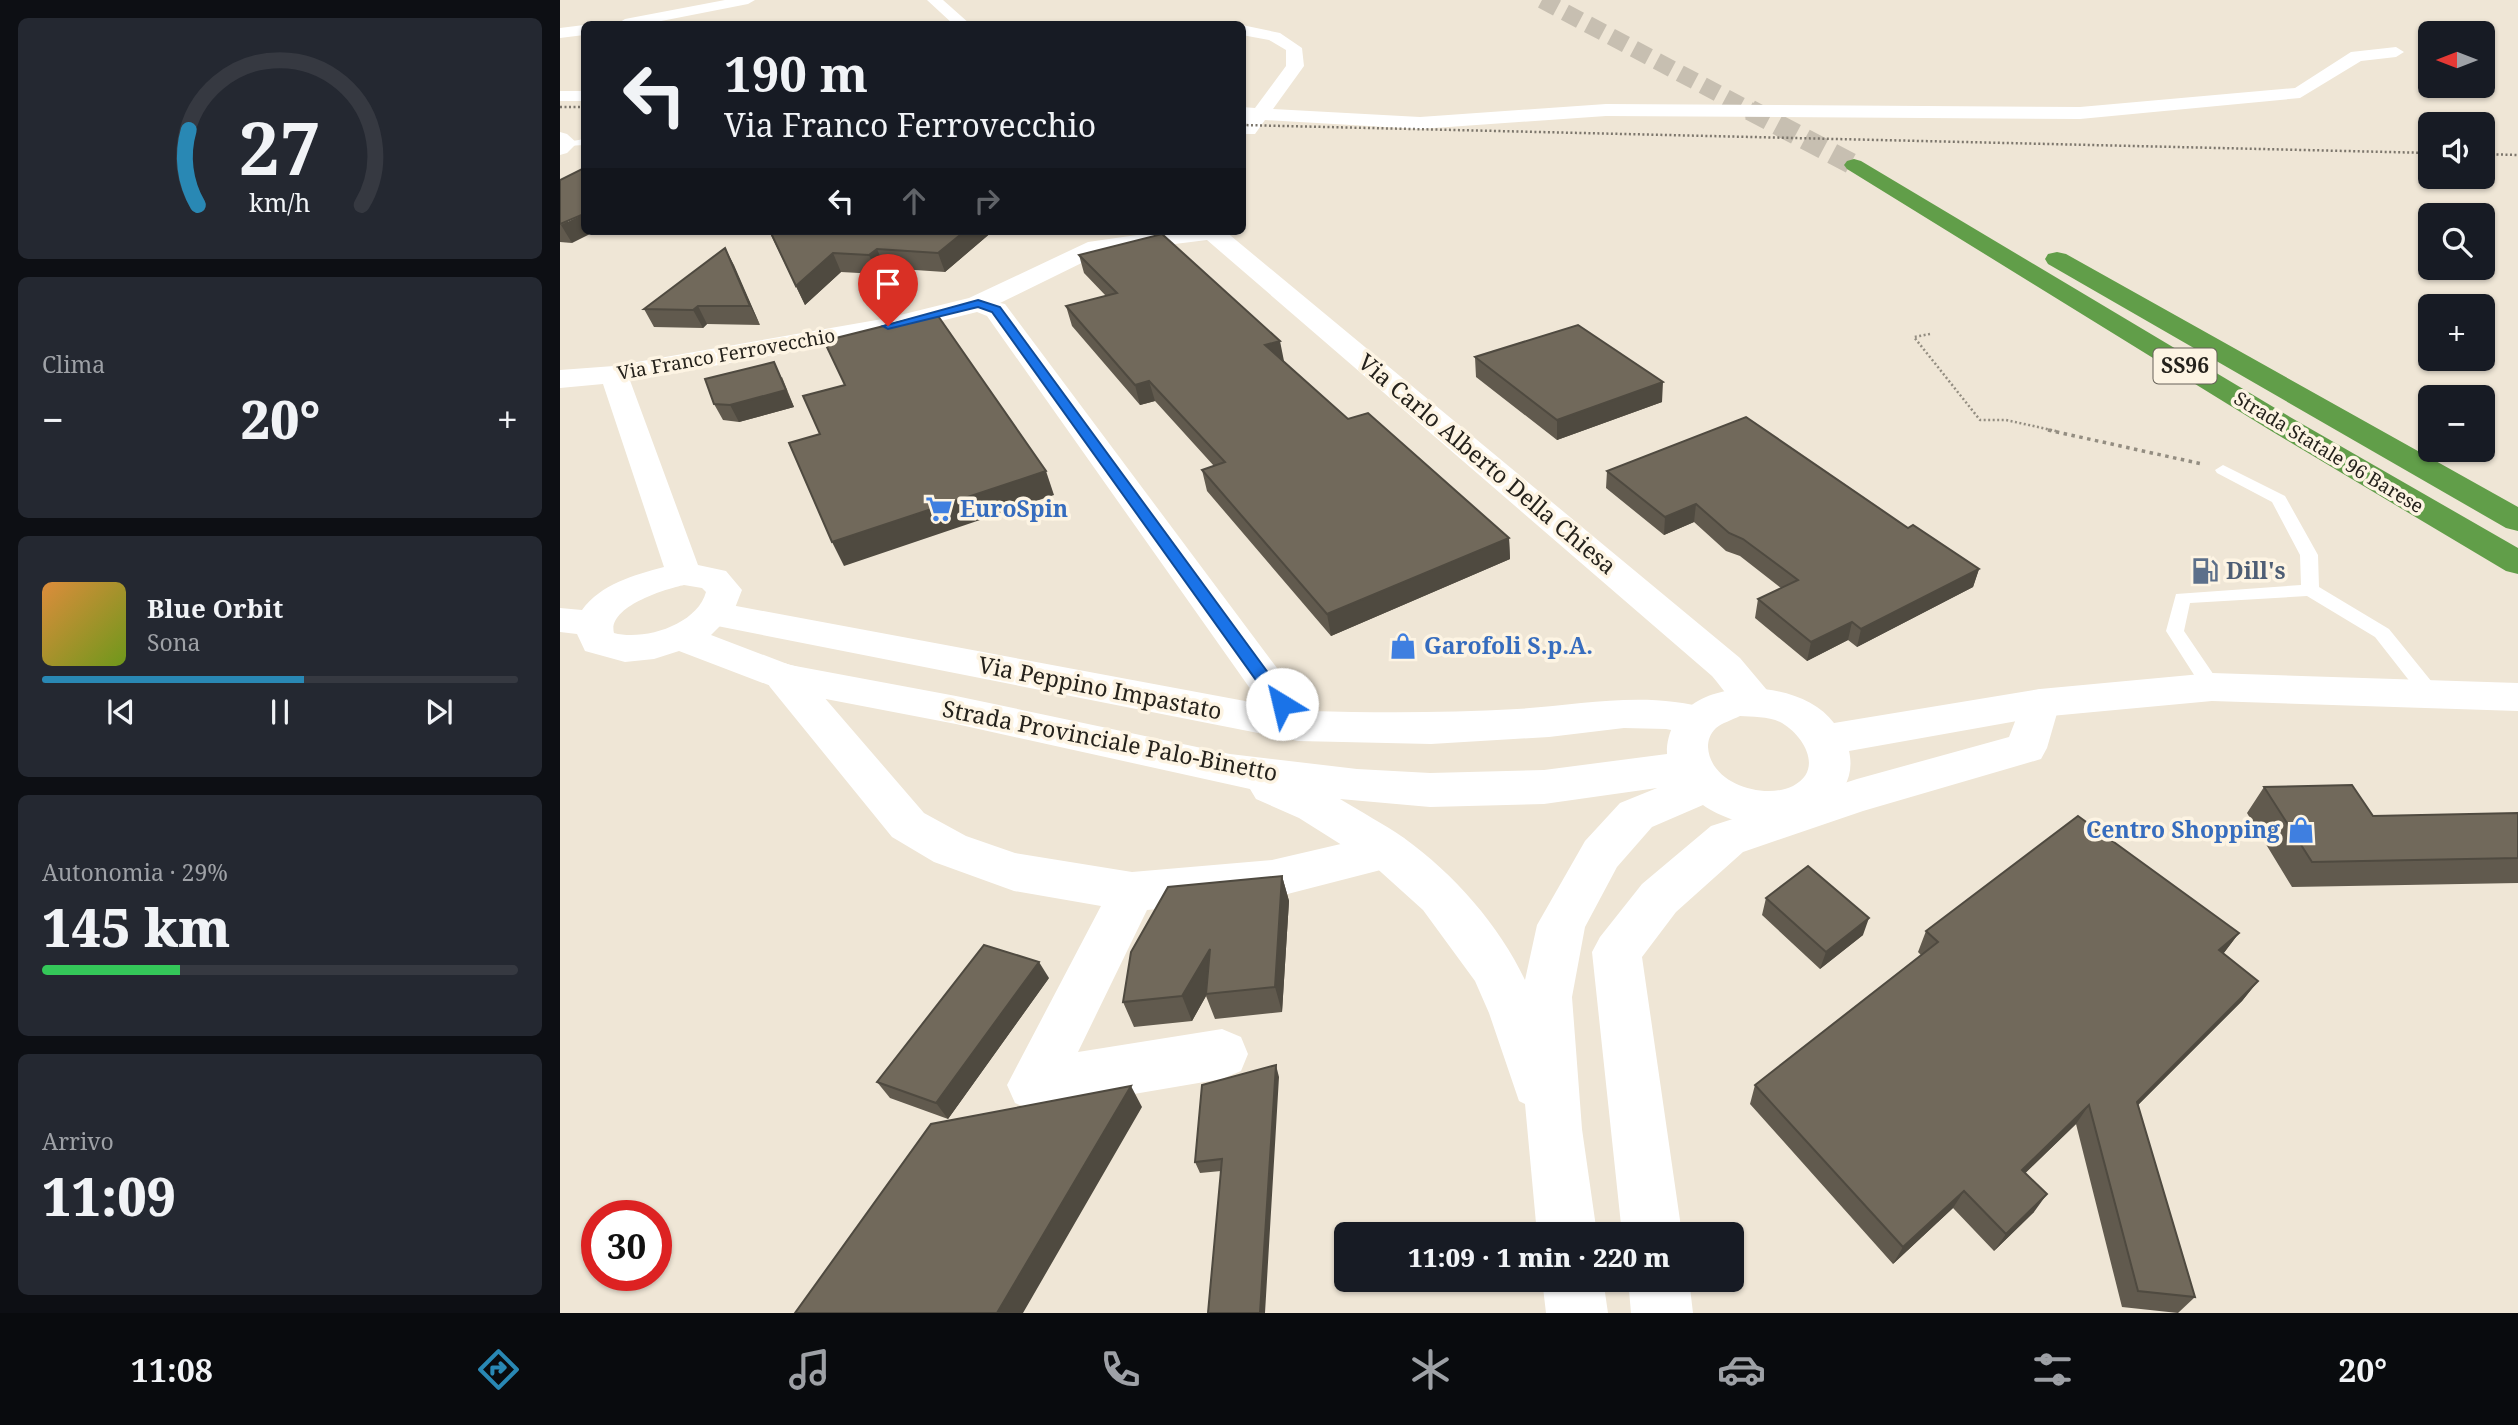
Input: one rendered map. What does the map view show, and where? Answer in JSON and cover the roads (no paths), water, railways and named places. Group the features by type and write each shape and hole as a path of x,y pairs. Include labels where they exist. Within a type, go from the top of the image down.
{"highway":[{"name":"Strada Statale 96 Barese","path":"2518,521 2188,332 1867,164 2279,423 2518,563"}],"street":[{"path":"640,21 748,0"},
{"path":"934,0 958,21"},
{"path":"560,33 581,30"},
{"path":"1246,31 1274,36 1293,48 1295,66 1246,132"},
{"path":"1246,113 1420,123 1606,110 2080,113 2300,93 2357,56 2396,52"},
{"path":"560,96 581,96"},
{"name":"Via Franco Ferrovecchio","path":"560,379 614,375 888,326 978,304 1102,239 1149,235"},
{"name":"Via Carlo Alberto Della Chiesa","path":"1216,235 1726,667 1757,702"},
{"path":"978,304 996,310 1298,726"},
{"path":"614,375 684,574"},
{"path":"684,574 714,577 723,583 726,592 715,614 680,637 661,644 624,649 598,642 593,634 577,622 628,591 646,583 684,574"},
{"name":"Via Peppino Impastato","path":"715,614 1298,726 1431,729 1549,722 1624,713 1666,714 1698,719"},
{"name":"Strada Provinciale Palo-Binetto","path":"680,637 784,677 956,710 1230,770 1430,790 1544,787 1697,776"},
{"name":"Strada Provinciale Palo-Binetto","path":"784,677 908,825 950,849 1014,872 1132,892 1272,879 1388,851"},
{"path":"1826,740 2040,703 2212,687 2518,696"},
{"path":"1757,702 1778,706 1797,714 1814,726 1826,740 1831,758 1829,776 1818,792 1800,803 1776,809 1750,807 1726,799 1697,776 1686,749 1688,733 1698,719 1713,708 1757,702"},
{"path":"1651,1222 1617,952 1660,898 1727,839 1857,796 2026,748 2040,703"},
{"path":"1230,770 1315,806 1388,851 1440,896 1494,967 1515,1013 1555,1129"},
{"path":"1566,1222 1555,1129 1547,997 1561,925 1601,854 1636,815 1697,776"},
{"path":"1132,892 1034,1086 1222,1054"},
{"path":"1575,1292 1577,1313"},
{"path":"1660,1292 1662,1313"}],"lane":[{"path":"2223,470 2279,499 2309,555 2310,590"},
{"path":"2212,687 2175,631 2182,598 2310,590 2382,633 2429,692"}],"tunnel":[{"path":"1542,0 1753,112"},
{"path":"1750,110 1854,165"}],"railway":[{"path":"560,107 581,107"},
{"path":"1246,125 2418,153"},
{"path":"2495,154 2518,155"}],"place":[{"name":"EuroSpin","path":"939,509"},
{"name":"Dill's","path":"2205,571"},
{"name":"Garofoli S.p.A.","path":"1403,646"},
{"name":"Centro Shopping","path":"2301,830"}]}
